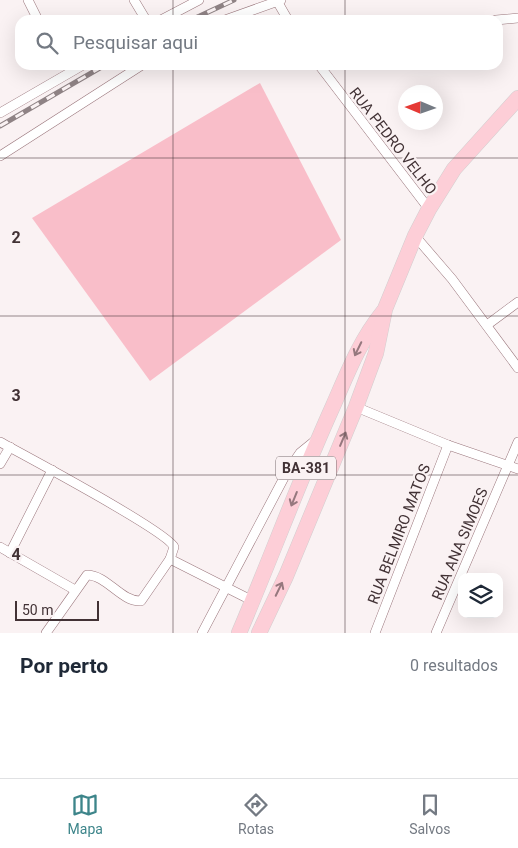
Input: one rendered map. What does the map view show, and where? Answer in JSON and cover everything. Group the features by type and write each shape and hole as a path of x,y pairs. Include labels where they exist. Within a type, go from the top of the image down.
{"main road":[{"name":"BA-381","path":"259,633 286,576 356,407 376,353 385,309 415,236 454,169 518,98"},
{"name":"BA-381","path":"239,633 318,438 366,333 385,309"}],"street":[{"path":"28,0 36,15"},
{"path":"134,0 143,15"},
{"path":"170,15 199,0"},
{"path":"238,15 279,1 286,15"},
{"path":"503,19 518,18"},
{"path":"65,70 67,74"},
{"path":"0,113 74,70"},
{"path":"0,156 134,70"},
{"name":"RUA PEDRO VELHO","path":"323,70 429,209"},
{"path":"415,236 487,325 518,368"},
{"path":"487,325 518,302"},
{"path":"356,407 448,445 518,469"},
{"path":"202,633 287,472 300,453 318,438"},
{"path":"0,442 52,470 168,540 174,547 170,559 141,601 133,600 96,577 86,576 46,633"},
{"name":"RUA ANA SIMOES","path":"436,633 518,442"},
{"name":"RUA BELMIRO MATOS","path":"375,633 448,445"},
{"path":"0,464 10,447"},
{"path":"10,553 52,470"},
{"path":"0,548 75,590"},
{"path":"170,559 253,601"}],"shaded area":[{"path":"260,83 341,240 150,381 32,218"}],"railway":[{"path":"202,15 234,0"},
{"path":"0,126 96,70"}]}
